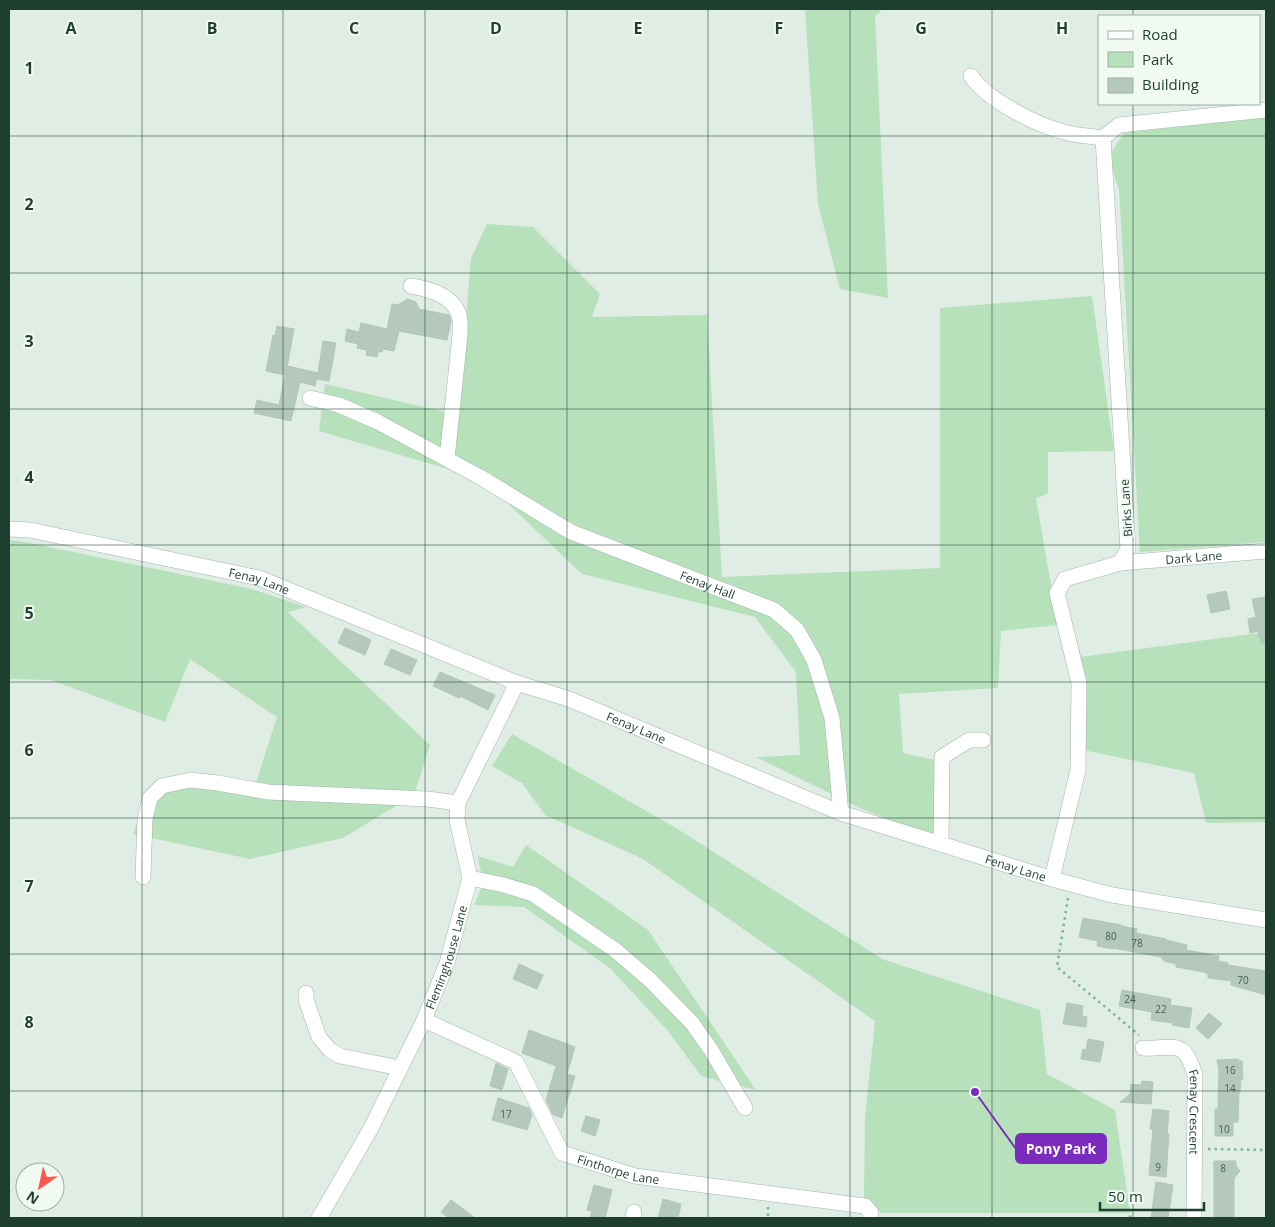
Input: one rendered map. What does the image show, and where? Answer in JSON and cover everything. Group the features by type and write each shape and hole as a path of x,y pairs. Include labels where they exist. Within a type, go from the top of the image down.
{"street":[{"path":"971,76 975,82 994,98 1034,121 1068,133 1102,138 1120,125 1266,110"},
{"name":"Birks Lane","path":"1102,138 1128,549 1120,563"},
{"path":"411,286 436,291 454,305 459,315 460,335 447,460"},
{"name":"Fenay Hall","path":"310,398 339,405 378,422 480,477 571,532 608,548 774,610 797,630 814,660 832,718 841,813"},
{"name":"Fenay Lane","path":"9,529 30,530 259,578 517,684 569,699 841,813 1052,879 1112,895 1266,920"},
{"name":"Dark Lane","path":"1120,563 1266,551"},
{"path":"1052,879 1078,770 1079,683 1057,593 1065,578 1120,563"},
{"name":"Fleminghouse Lane","path":"319,1218 370,1130 424,1020 448,963 470,878 457,820 458,803 517,684"},
{"path":"941,844 942,757 969,740 983,740"},
{"path":"143,877 146,819 150,798 162,786 190,780 268,792 427,799 458,803"},
{"path":"470,878 504,885 533,894 615,950 650,980 692,1023 744,1108"},
{"path":"306,993 306,1000 319,1037 330,1050 340,1056 400,1068"},
{"name":"Finthorpe Lane","path":"424,1020 516,1062 562,1153 635,1176 865,1206 871,1213 871,1218"},
{"name":"Fenay Crescent","path":"1143,1048 1170,1046 1178,1048 1186,1053 1196,1076 1194,1218"}],"path":[{"path":"1070,884 1057,967 1145,1040 1143,1048"},
{"path":"1195,1148 1266,1150"},
{"path":"1130,1213 1130,1218"}],"green space":[{"path":"805,9 883,9 875,16 888,298 840,289 818,204"},
{"path":"1266,117 1266,542 1140,552 1119,190 1108,157 1124,133"},
{"path":"487,224 533,227 600,294 592,317 707,315 722,577 940,568 940,308 1092,296 1114,451 1048,452 1048,493 1036,499 1058,625 1001,631 998,688 899,694 903,753 940,761 941,840 860,808 756,757 800,755 796,672 755,617 582,574 482,479 319,431 325,384 458,415 471,258"},
{"path":"9,540 252,589 306,607 288,612 430,745 414,795 343,838 250,859 133,834 154,781 252,795 277,717 190,659 165,722 51,680 9,679"},
{"path":"1266,632 1266,822 1206,823 1194,773 1083,750 1080,657"},
{"path":"512,734 676,828 882,959 1040,1010 1047,1074 1115,1110 1130,1213 881,1213 864,1197 865,1118 875,1021 643,859 545,815 522,783 492,766"},
{"path":"526,845 648,930 756,1090 701,1076 668,1031 611,969 524,907 474,905 483,884 478,856 513,867"}],"building":[{"path":"408,299 416,302 419,309 449,315 451,321 447,340 399,331 394,351 383,349 382,352 378,352 377,357 366,355 367,350 357,348 358,344 345,341 347,329 359,332 361,323 387,329 392,304 398,305"},
{"path":"277,326 294,329 286,373 288,366 318,373 315,386 300,382 291,421 254,413 257,400 279,405 285,375 266,371 273,335 275,336"},
{"path":"323,341 336,343 329,381 317,379"},
{"path":"1226,591 1230,609 1211,613 1207,595"},
{"path":"1266,597 1266,643 1261,643 1258,631 1250,633 1248,619 1256,617 1252,599"},
{"path":"345,628 371,640 365,655 338,643"},
{"path":"391,649 417,660 410,675 384,664"},
{"path":"440,672 495,695 488,710 460,696 459,698 433,686"},
{"path":"1083,918 1137,929 1136,933 1187,945 1186,950 1219,956 1218,961 1228,963 1228,965 1266,971 1266,995 1231,985 1231,981 1208,978 1208,974 1204,972 1176,967 1176,964 1164,961 1161,957 1097,946 1098,941 1079,937"},
{"path":"519,964 543,975 537,989 513,979"},
{"path":"1122,990 1171,999 1170,1005 1192,1008 1189,1028 1172,1025 1173,1023 1151,1020 1152,1012 1119,1006"},
{"path":"1067,1003 1083,1006 1082,1016 1087,1017 1086,1027 1063,1024"},
{"path":"1209,1013 1222,1024 1208,1039 1196,1028"},
{"path":"529,1030 575,1047 567,1074 575,1076 562,1118 553,1115 546,1100 556,1066 522,1053"},
{"path":"1088,1039 1104,1042 1100,1062 1081,1059 1083,1049 1086,1050"},
{"path":"1238,1059 1238,1061 1242,1061 1243,1079 1241,1079 1239,1092 1238,1122 1233,1122 1233,1136 1215,1136 1215,1109 1218,1109 1219,1071 1217,1060"},
{"path":"496,1063 508,1069 502,1090 490,1086"},
{"path":"1142,1081 1153,1082 1151,1104 1120,1102 1130,1094 1131,1084 1141,1085"},
{"path":"498,1098 529,1108 532,1115 527,1130 492,1120"},
{"path":"1153,1109 1169,1111 1166,1177 1149,1175 1153,1129 1150,1129"},
{"path":"586,1116 600,1120 595,1136 581,1131"},
{"path":"1214,1161 1236,1161 1236,1166 1240,1171 1234,1178 1234,1218 1214,1218"},
{"path":"1156,1182 1173,1185 1168,1218 1151,1218"},
{"path":"594,1185 612,1190 605,1218 590,1218 592,1211 587,1210"},
{"path":"663,1199 681,1204 678,1218 658,1218"},
{"path":"451,1200 475,1218 449,1218 441,1212"}],"place":[{"name":"Pony Park","path":"975,1092"}]}
